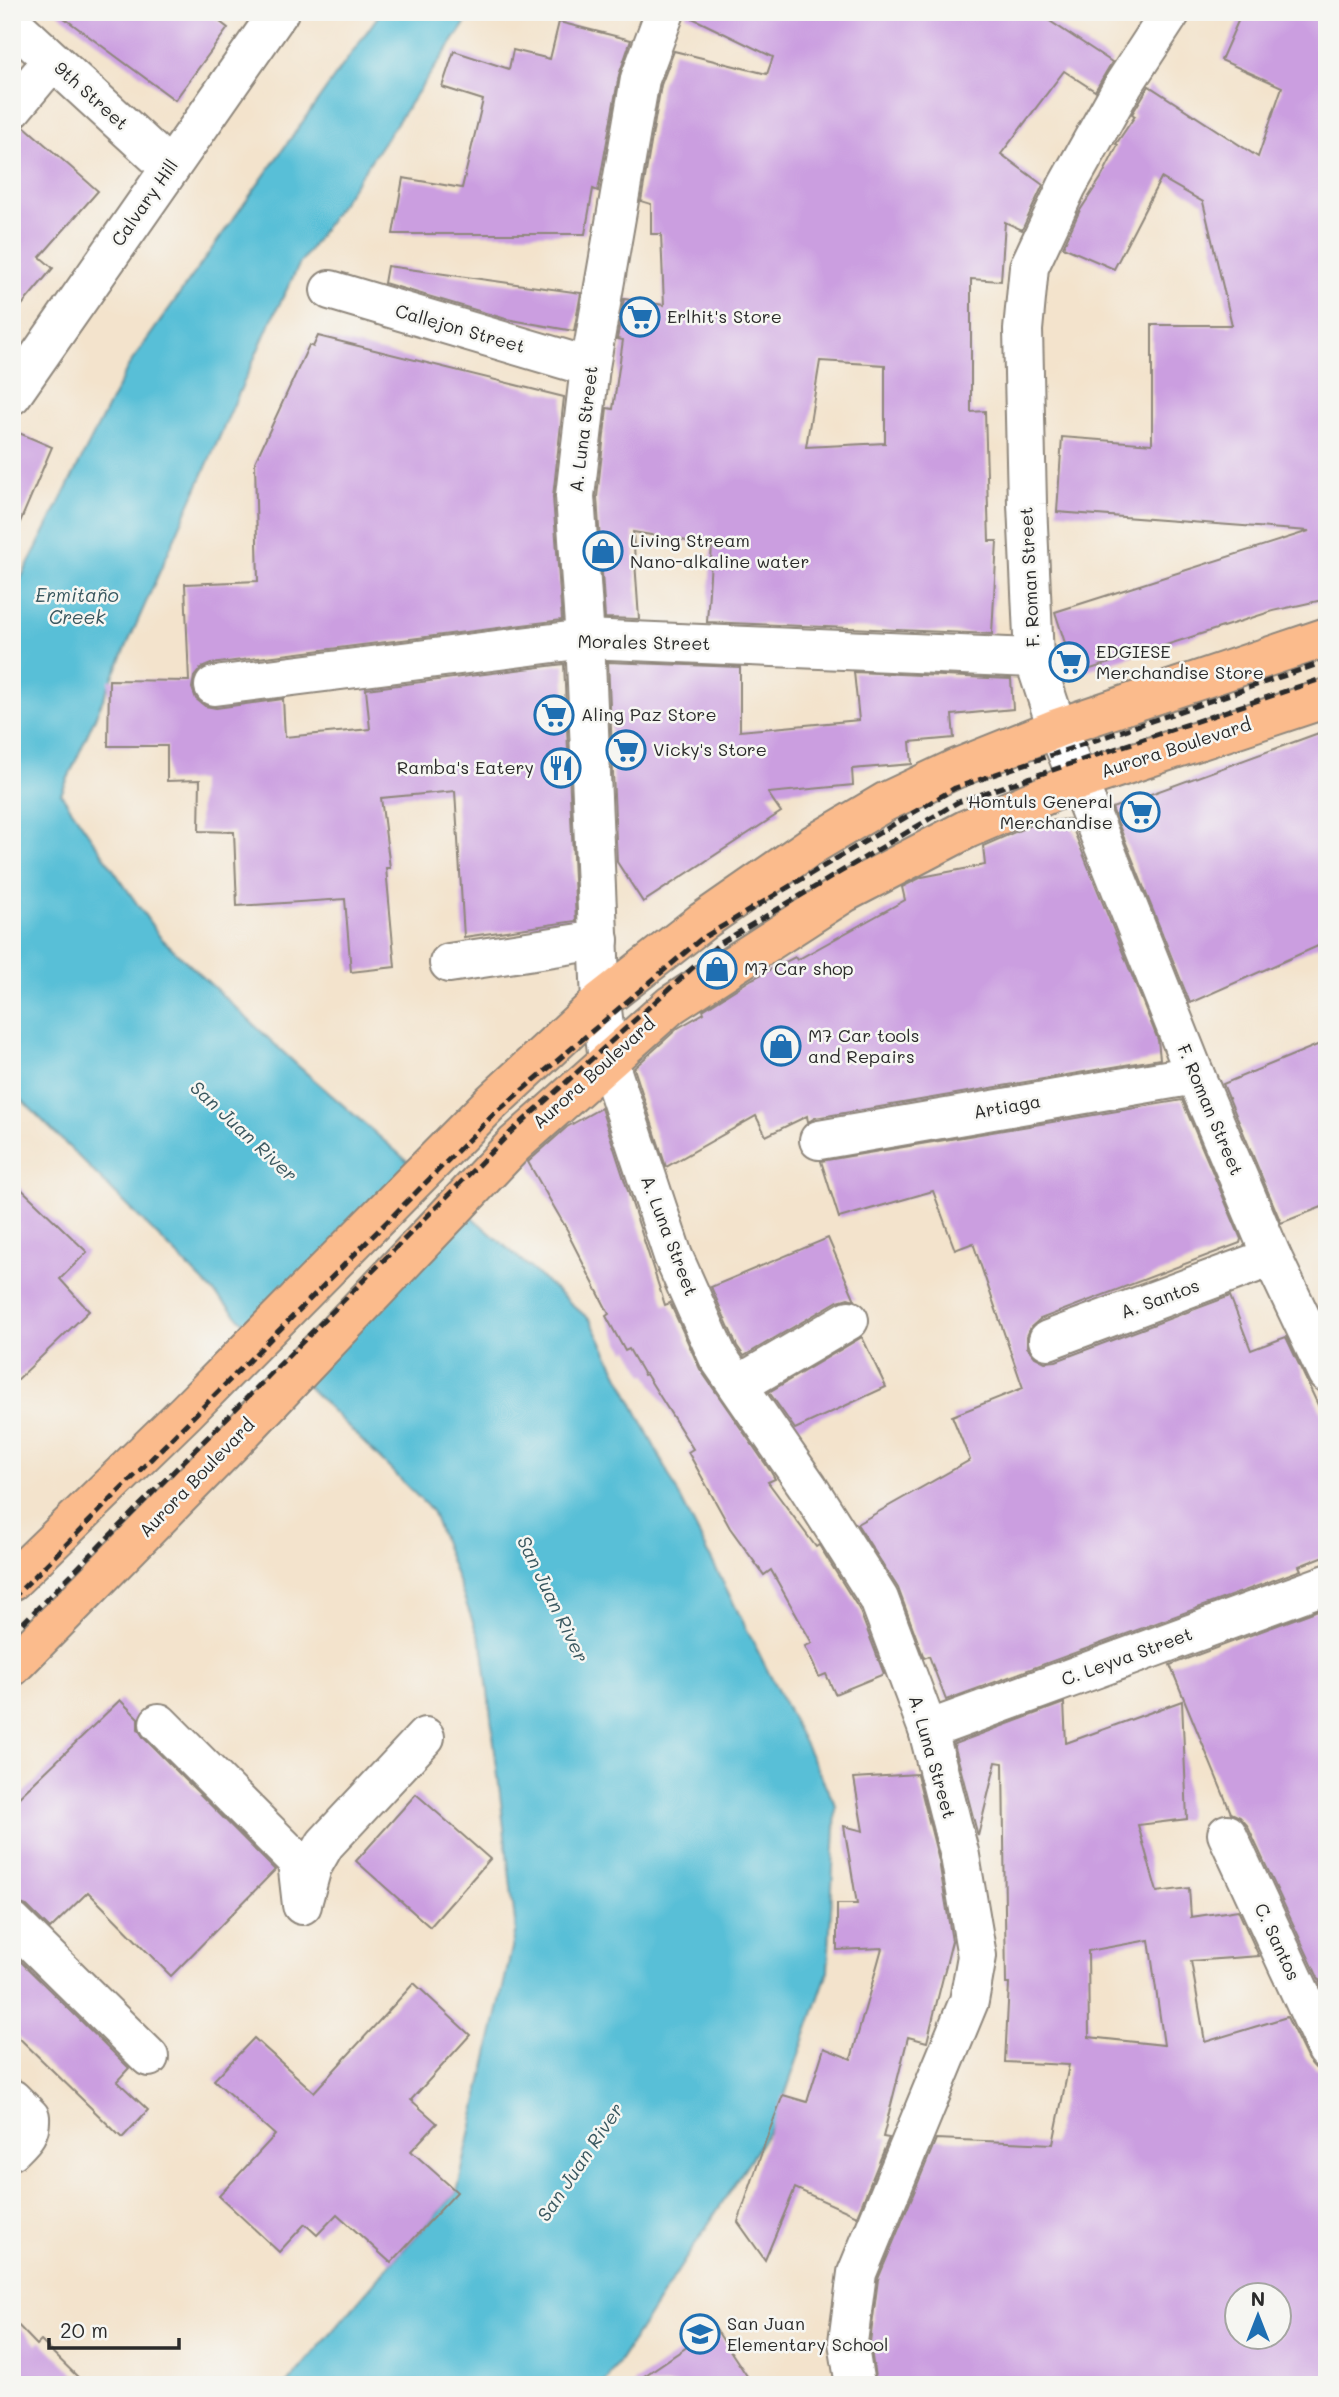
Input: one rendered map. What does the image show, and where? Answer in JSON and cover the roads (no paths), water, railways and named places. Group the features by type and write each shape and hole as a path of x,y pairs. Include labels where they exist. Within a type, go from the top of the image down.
{"main road":[{"path":"12,1580 186,1412 491,1104 601,1001 692,929 814,844 885,802 955,769 1057,728 1327,637"},
{"name":"Aurora Boulevard","path":"12,1667 232,1443 515,1144 671,1005 844,893 967,829 1078,781 1327,698"}],"street":[{"name":"Calvary Hill","path":"12,395 279,12"},
{"name":"A. Luna Street","path":"665,12 640,79 590,367 575,496 601,1001 608,1060 673,1255 718,1357 808,1487 878,1599 928,1730 960,1856 977,1956 969,2001 857,2273 848,2342 855,2385"},
{"name":"F. Roman Street","path":"1171,12 1124,84 1067,186 1029,267 1023,330 1034,658 1057,728 1195,1075 1272,1257 1327,1373"},
{"name":"9th Street","path":"12,23 170,168"},
{"path":"12,109 52,61"},
{"name":"Callejon Street","path":"330,290 590,367"},
{"name":"Morales Street","path":"214,686 584,639 1034,658"},
{"path":"449,963 599,940"},
{"name":"Artiaga","path":"818,1140 1195,1075"},
{"name":"A. Santos","path":"1048,1340 1272,1257"},
{"path":"737,1385 849,1320"},
{"name":"C. Leyva Street","path":"928,1730 1327,1584"},
{"path":"159,1723 297,1861 302,1905 312,1867 326,1844 425,1737"},
{"name":"C. Santos","path":"1227,1833 1327,2050"},
{"path":"12,1922 149,2057"},
{"path":"12,2099 30,2117 31,2126 28,2135 12,2150"}],"water":[{"path":"381,12 473,12 299,265 270,323 61,794 160,937 297,1065 591,1321 836,1806 828,1971 777,2118 604,2385 286,2385 391,2263 457,2192 516,1930 483,1649 432,1511 12,1090 12,596 129,365"}],"railway":[{"path":"12,1599 494,1114 701,939 955,788 1327,661"},
{"path":"12,1634 512,1131 719,944 958,802 1327,677"}],"place":[{"name":"Erlhit's Store","path":"640,317"},
{"name":"Living Stream Nano-alkaline water","path":"603,551"},
{"name":"EDGIESE Merchandise Store","path":"1069,662"},
{"name":"Aling Paz Store","path":"554,715"},
{"name":"Vicky's Store","path":"626,750"},
{"name":"Ramba's Eatery","path":"561,768"},
{"name":"Homtuls General Merchandise","path":"1140,812"},
{"name":"M7 Car shop","path":"717,969"},
{"name":"M7 Car tools and Repairs","path":"781,1046"},
{"name":"San Juan Elementary School","path":"700,2334"}],"water label":[{"name":"Ermitaño Creek","path":"77,606"},
{"name":"San Juan River","path":"244,1131"},
{"name":"San Juan River","path":"553,1599"},
{"name":"San Juan River","path":"580,2162"}]}
